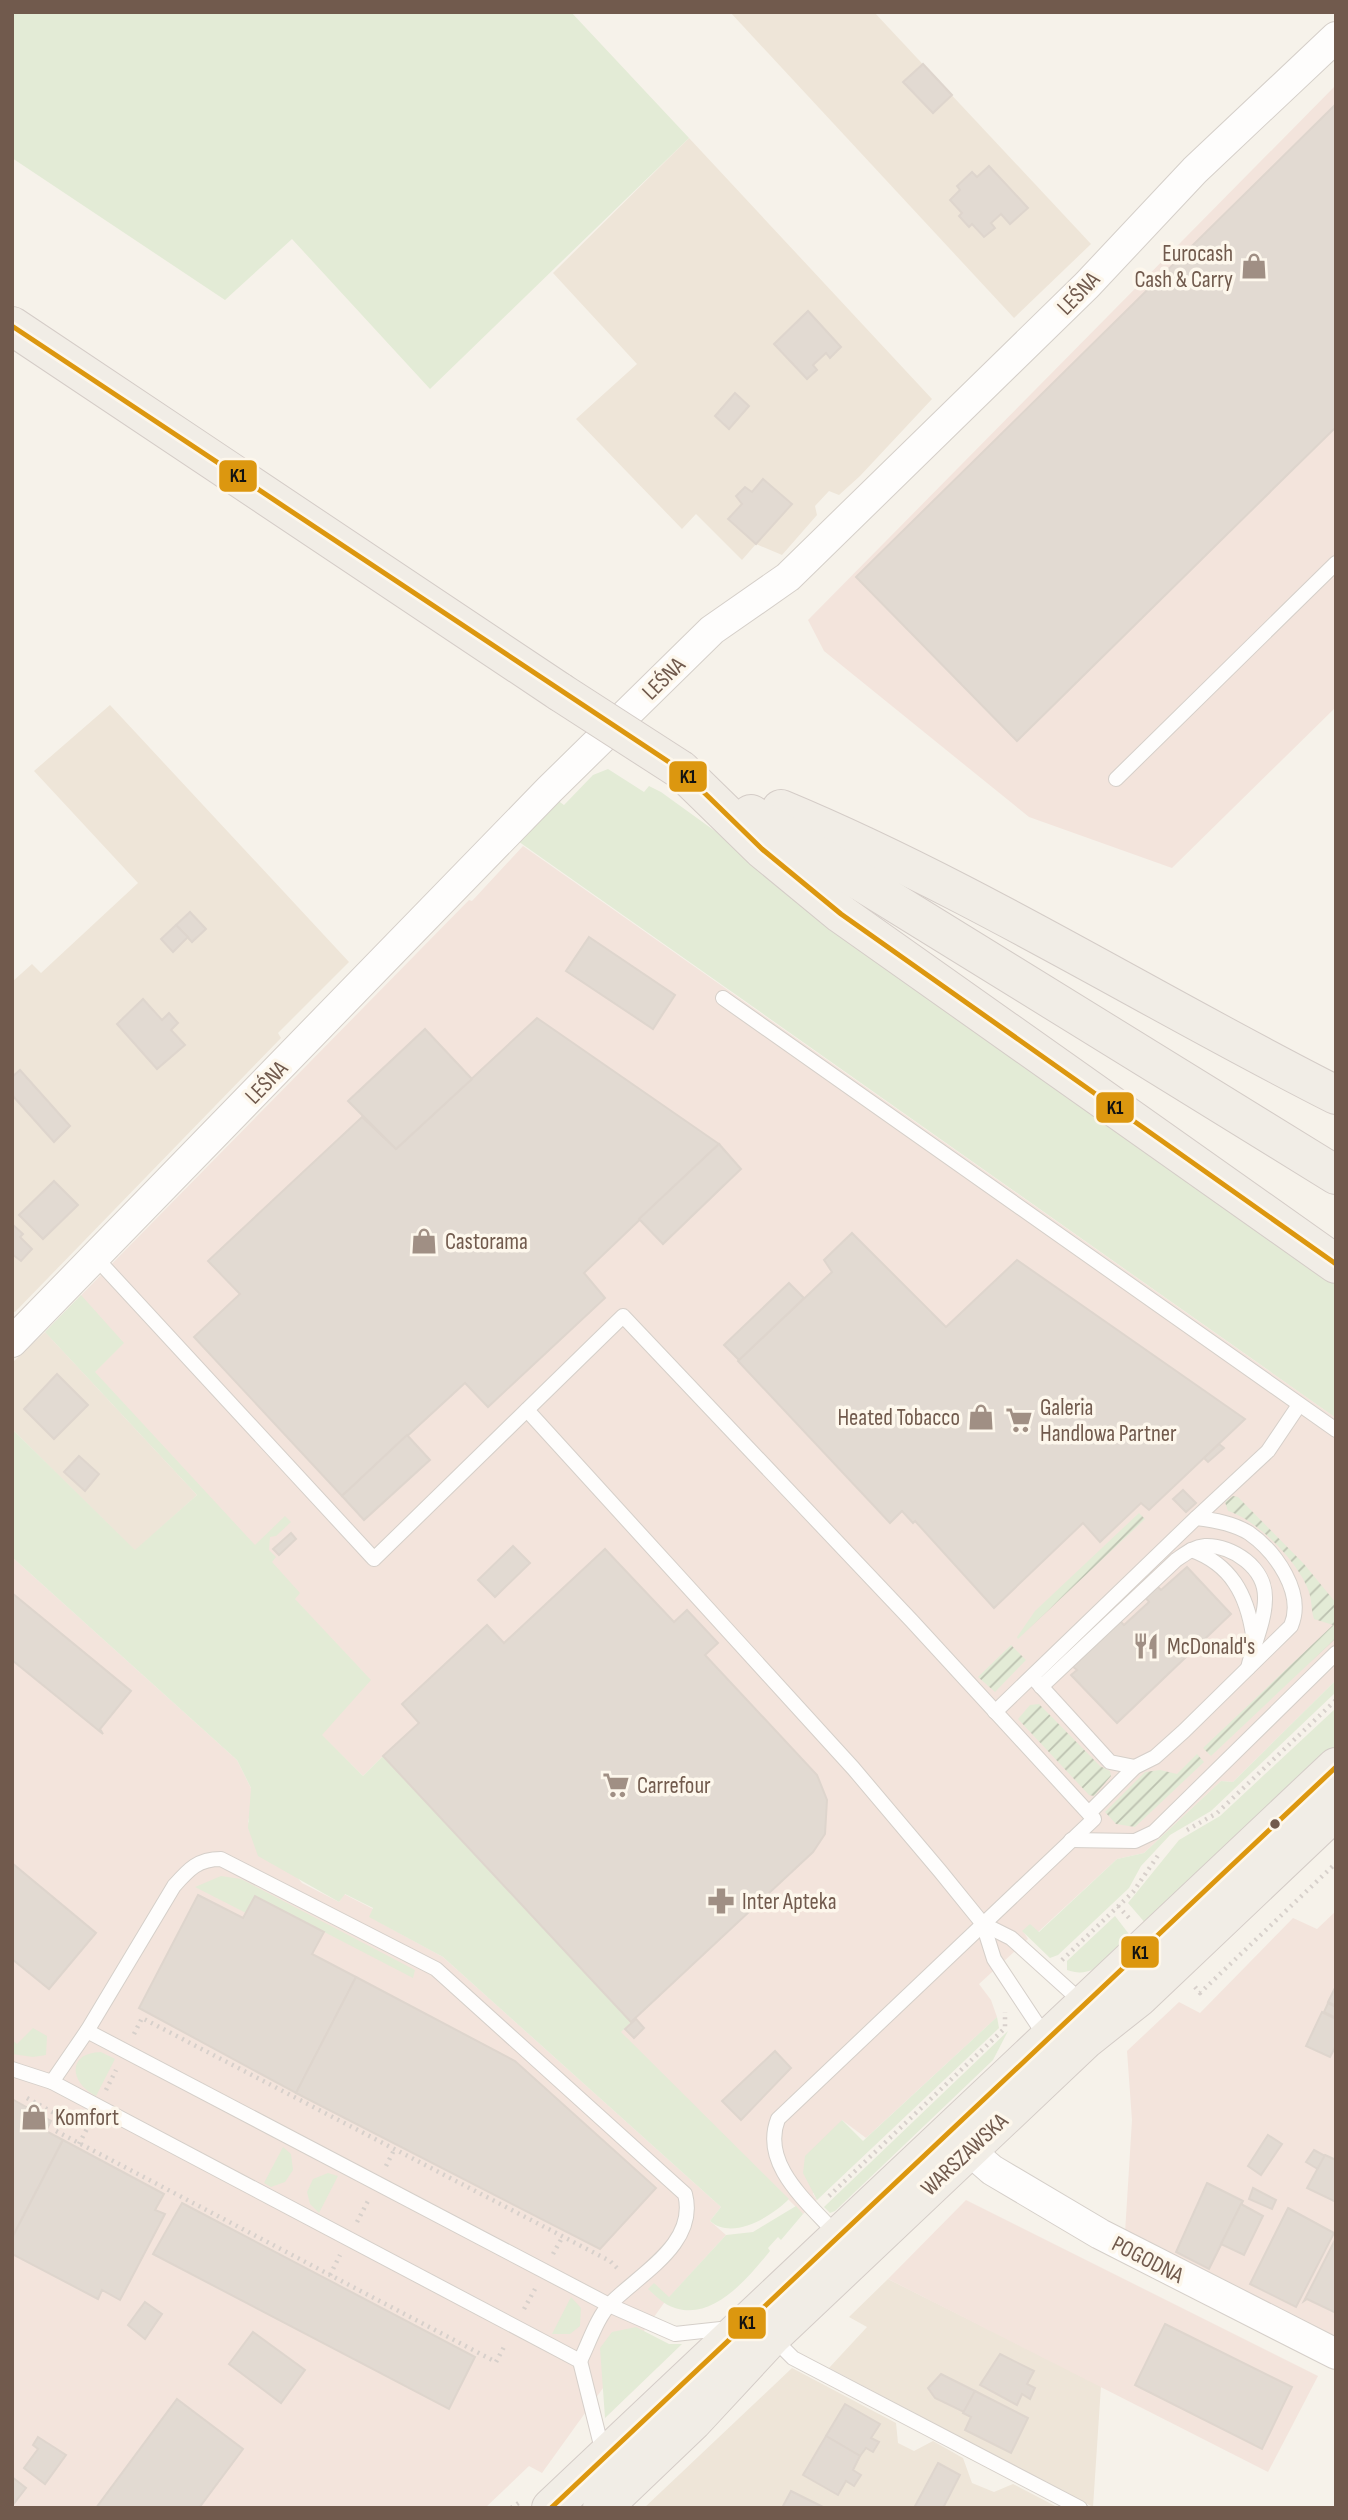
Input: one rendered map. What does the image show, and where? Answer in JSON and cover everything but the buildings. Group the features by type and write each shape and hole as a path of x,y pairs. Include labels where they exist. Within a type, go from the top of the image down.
{"main road":[{"path":"12,326 681,770 1336,1175"},
{"path":"681,770 784,810 876,852 1063,947 1336,1095"},
{"path":"681,770 762,849 841,914 1336,1264"},
{"name":"WARSZAWSKA","path":"551,2508 604,2458 969,2150 1085,2022 1336,1767"},
{"name":"WARSZAWSKA","path":"606,2506 693,2421 757,2331 837,2235 1046,2039 1139,1997 1336,1810"}],"street":[{"name":"LEŚNA","path":"12,1342 475,863 712,630 788,576 1077,295 1195,170 1336,37"},
{"name":"POGODNA","path":"969,2150 992,2170 1100,2234 1336,2354"}],"lane":[{"path":"1116,779 1336,563"},
{"path":"723,998 1336,1430"},
{"path":"96,1258 374,1559 623,1316 1094,1819 778,2119 772,2133 777,2161 794,2187 837,2235"},
{"path":"995,1712 1030,1675 1268,1451 1299,1405"},
{"path":"527,1410 853,1768 983,1924 994,1959 1046,2039"},
{"path":"1089,1813 1135,1767 1155,1757 1291,1626 1297,1608 1293,1590 1272,1557 1249,1534 1216,1520 1196,1518"},
{"path":"1041,1687 1191,1550 1205,1546 1232,1552 1259,1576 1265,1598 1247,1669"},
{"path":"1191,1550 1209,1557 1232,1577 1246,1603 1254,1644"},
{"path":"1071,1840 1135,1841 1154,1832 1336,1653"},
{"path":"1030,1675 1110,1762 1135,1767"},
{"path":"52,2082 87,2031 174,1886 191,1867 205,1859 221,1859 436,1969 685,2194 689,2217 680,2237 633,2286 609,2305 580,2361 604,2458"},
{"path":"983,1924 1011,1938 1047,1974 1085,2022"},
{"path":"87,2031 609,2305 675,2334 757,2331 793,2358 1080,2508"},
{"path":"12,2069 52,2082 580,2361"}],"path":[{"path":"1181,1833 1217,1813 1336,1700"},
{"path":"1059,1963 1133,1892 1147,1867 1167,1845"},
{"path":"79,2144 142,2018 563,2236"},
{"path":"24,2097 61,2117 54,2130 496,2362"},
{"path":"330,2275 395,2148"}],"shaded area":[{"path":"730,12 874,12 1091,244 1014,318"},
{"path":"1336,85 1336,707 1172,868 1029,817 824,651 808,620"},
{"path":"689,138 932,399 839,495 829,491 815,506 817,515 782,555 756,544 742,560 696,514 682,529 576,419 637,364 553,273"},
{"path":"110,705 349,962 278,1033 281,1038 15,1312 12,1311 12,982 32,964 41,973 138,883 34,771"},
{"path":"523,846 1336,1418 1336,1680 1233,1782 1221,1781 1144,1853 1117,1859 1038,1932 1023,1931 1028,1939 979,1984 991,2000 997,2017 866,2138 842,2120 813,2194 817,2200 803,2214 620,2032 631,2022 382,1757 363,1776 321,1735 370,1680 45,1332 469,900 472,901"},
{"path":"45,1332 197,1495 135,1551 12,1429 12,1363"},
{"path":"12,1557 237,1760 251,1788 252,1805 248,1822 302,1883 339,1902 344,1894 373,1909 370,1917 443,1957 721,2207 710,2221 726,2235 664,2303 542,2473 529,2466 485,2508 12,2508"},
{"path":"1336,1911 1336,2348 1125,2233 1132,2120 1127,2051 1179,2002 1200,2013 1293,1918 1317,1929"},
{"path":"966,2200 1318,2376 1268,2472 888,2279"},
{"path":"888,2279 1101,2386 1093,2507 829,2368 867,2327 849,2317"},
{"path":"792,2368 896,2423 898,2443 914,2451 933,2441 963,2458 972,2483 994,2492 1013,2484 1059,2508 644,2508"}],"green space":[{"path":"12,12 571,12 689,138 430,389 292,239 225,300 12,158"},
{"path":"608,769 644,792 649,786 661,792 1238,1209 1336,1285 1336,1418 515,839 557,800 564,805 593,775"},
{"path":"81,1295 124,1343 95,1372 255,1545 285,1516 291,1522 276,1536 270,1537 269,1550 276,1557 272,1562 300,1593 295,1599 371,1680 322,1735 363,1776 383,1756 631,2022 621,2032 789,2199 782,2206 763,2219 741,2227 719,2226 710,2221 721,2207 443,1957 369,1917 373,1908 345,1894 339,1902 258,1856 248,1828 251,1788 237,1760 12,1557 12,1429 135,1550 197,1495 45,1332"},
{"path":"1233,1496 1238,1497 1304,1564 1336,1603 1336,1638 1211,1756 1203,1748 1333,1625 1314,1619 1304,1580 1276,1544 1251,1523 1228,1511 1225,1502"},
{"path":"1139,1513 1145,1519 1018,1639 1035,1611"},
{"path":"1011,1645 1026,1660 995,1692 978,1677"},
{"path":"1336,1680 1336,1692 1211,1811 1170,1835 1141,1866 1129,1888 1058,1955 1050,1958 1022,1931 1030,1924 1039,1932 1117,1859 1144,1853 1221,1781 1233,1782"},
{"path":"1039,1704 1100,1766 1110,1771 1111,1776 1094,1796 1089,1795 1018,1719 1030,1705"},
{"path":"1336,1708 1336,1745 1147,1925 1128,1903 1179,1840 1220,1816"},
{"path":"1197,1754 1204,1762 1135,1827 1116,1824 1105,1812 1145,1772 1160,1770 1177,1774"},
{"path":"221,1876 241,1879 415,1970 413,1978 255,1896 246,1913 195,1887"},
{"path":"1115,1916 1132,1938 1094,1969 1086,1972 1067,1970 1067,1961"},
{"path":"997,2017 999,2028 817,2200 803,2173 805,2156 842,2120 863,2141"},
{"path":"33,2028 47,2036 46,2055 33,2057 12,2054 12,2040 17,2044"},
{"path":"1008,2031 993,2060 835,2211 830,2213 824,2207"},
{"path":"101,2052 115,2059 96,2096 81,2084 76,2070 82,2057"},
{"path":"283,2147 291,2154 293,2170 285,2182 271,2187 264,2183"},
{"path":"328,2173 338,2176 319,2213 310,2204 307,2192 313,2179"},
{"path":"796,2206 803,2214 781,2240 778,2237 768,2248 770,2251 752,2273 716,2303 689,2310 675,2308 664,2303 648,2289 654,2283 669,2297 726,2235 753,2232"},
{"path":"571,2297 581,2308 580,2326 570,2334 552,2334"},
{"path":"636,2327 669,2344 682,2344 605,2418 600,2348 612,2332"}],"transit line":[{"name":"K1","path":"12,326 681,770 762,849 841,914 1336,1264"},
{"name":"K1","path":"551,2508 1336,1767"}],"place":[{"name":"Eurocash Cash & Carry","path":"1254,266"},
{"name":"Castorama","path":"424,1241"},
{"name":"Heated Tobacco","path":"981,1417"},
{"name":"Galeria Handlowa Partner","path":"1019,1420"},
{"name":"McDonald's","path":"1146,1646"},
{"name":"Carrefour","path":"616,1785"},
{"name":"Inter Apteka","path":"721,1901"},
{"name":"Komfort","path":"34,2117"}]}
